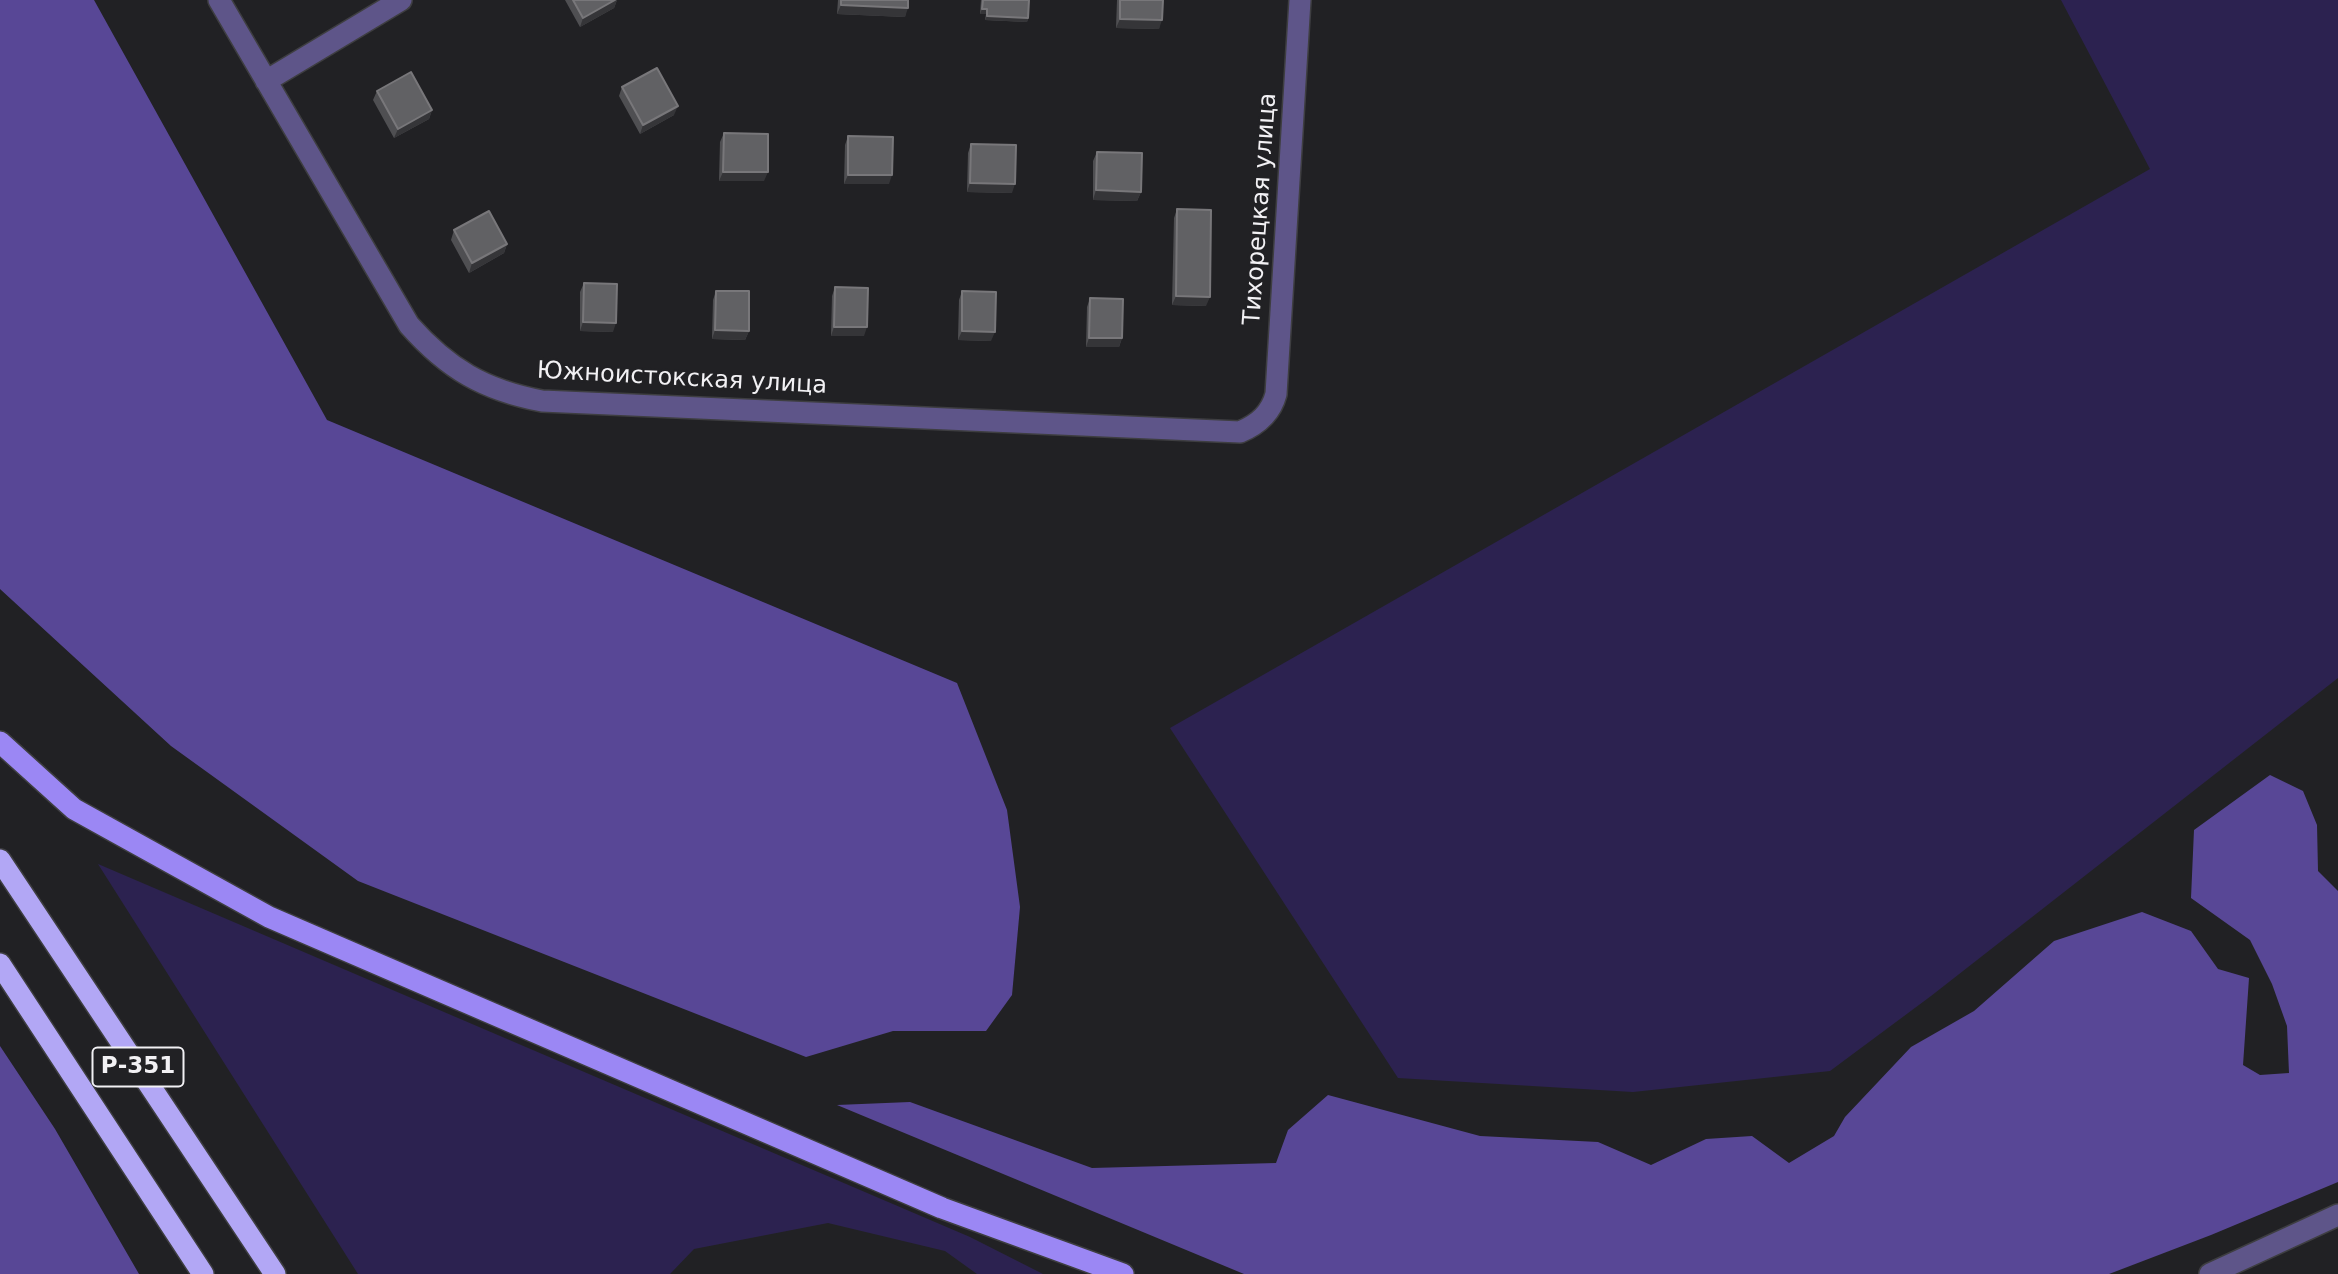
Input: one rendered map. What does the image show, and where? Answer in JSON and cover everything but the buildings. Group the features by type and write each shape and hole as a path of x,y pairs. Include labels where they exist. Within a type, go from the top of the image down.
{"highway":[{"name":"Р-351","path":"0,860 275,1274"},
{"name":"Р-351","path":"0,964 203,1274"}],"main road":[{"path":"0,742 74,809 269,917 942,1208 1123,1274"}],"street":[{"name":"Южноистокская улица","path":"219,0 409,325 429,348 456,369 485,385 542,401 1240,432 1264,418"},
{"path":"266,81 401,0"},
{"name":"Тихорецкая улица","path":"1264,418 1276,394 1300,0"},
{"path":"2210,1274 2338,1215"}],"shaded area":[{"path":"0,0 94,0 327,420 957,683 1007,810 1020,907 1012,995 986,1031 893,1031 806,1057 358,881 171,746 0,589"},
{"path":"2061,0 2338,0 2338,678 1931,996 1830,1071 1633,1092 1398,1078 1170,728 2150,169"},
{"path":"2270,775 2303,791 2317,825 2318,871 2338,891 2338,1182 2109,1274 1244,1274 837,1105 910,1102 1092,1168 1276,1163 1288,1130 1328,1095 1480,1136 1598,1142 1651,1165 1706,1139 1752,1136 1789,1163 1834,1136 1845,1117 1911,1047 1974,1011 2054,941 2142,912 2191,931 2218,969 2249,978 2243,1065 2260,1075 2289,1073 2287,1026 2272,984 2250,940 2191,898 2194,830"},
{"path":"98,864 970,1237 1043,1274 977,1274 945,1251 828,1223 694,1249 670,1274 358,1274"},
{"path":"0,1046 55,1129 139,1274 0,1274"}]}
